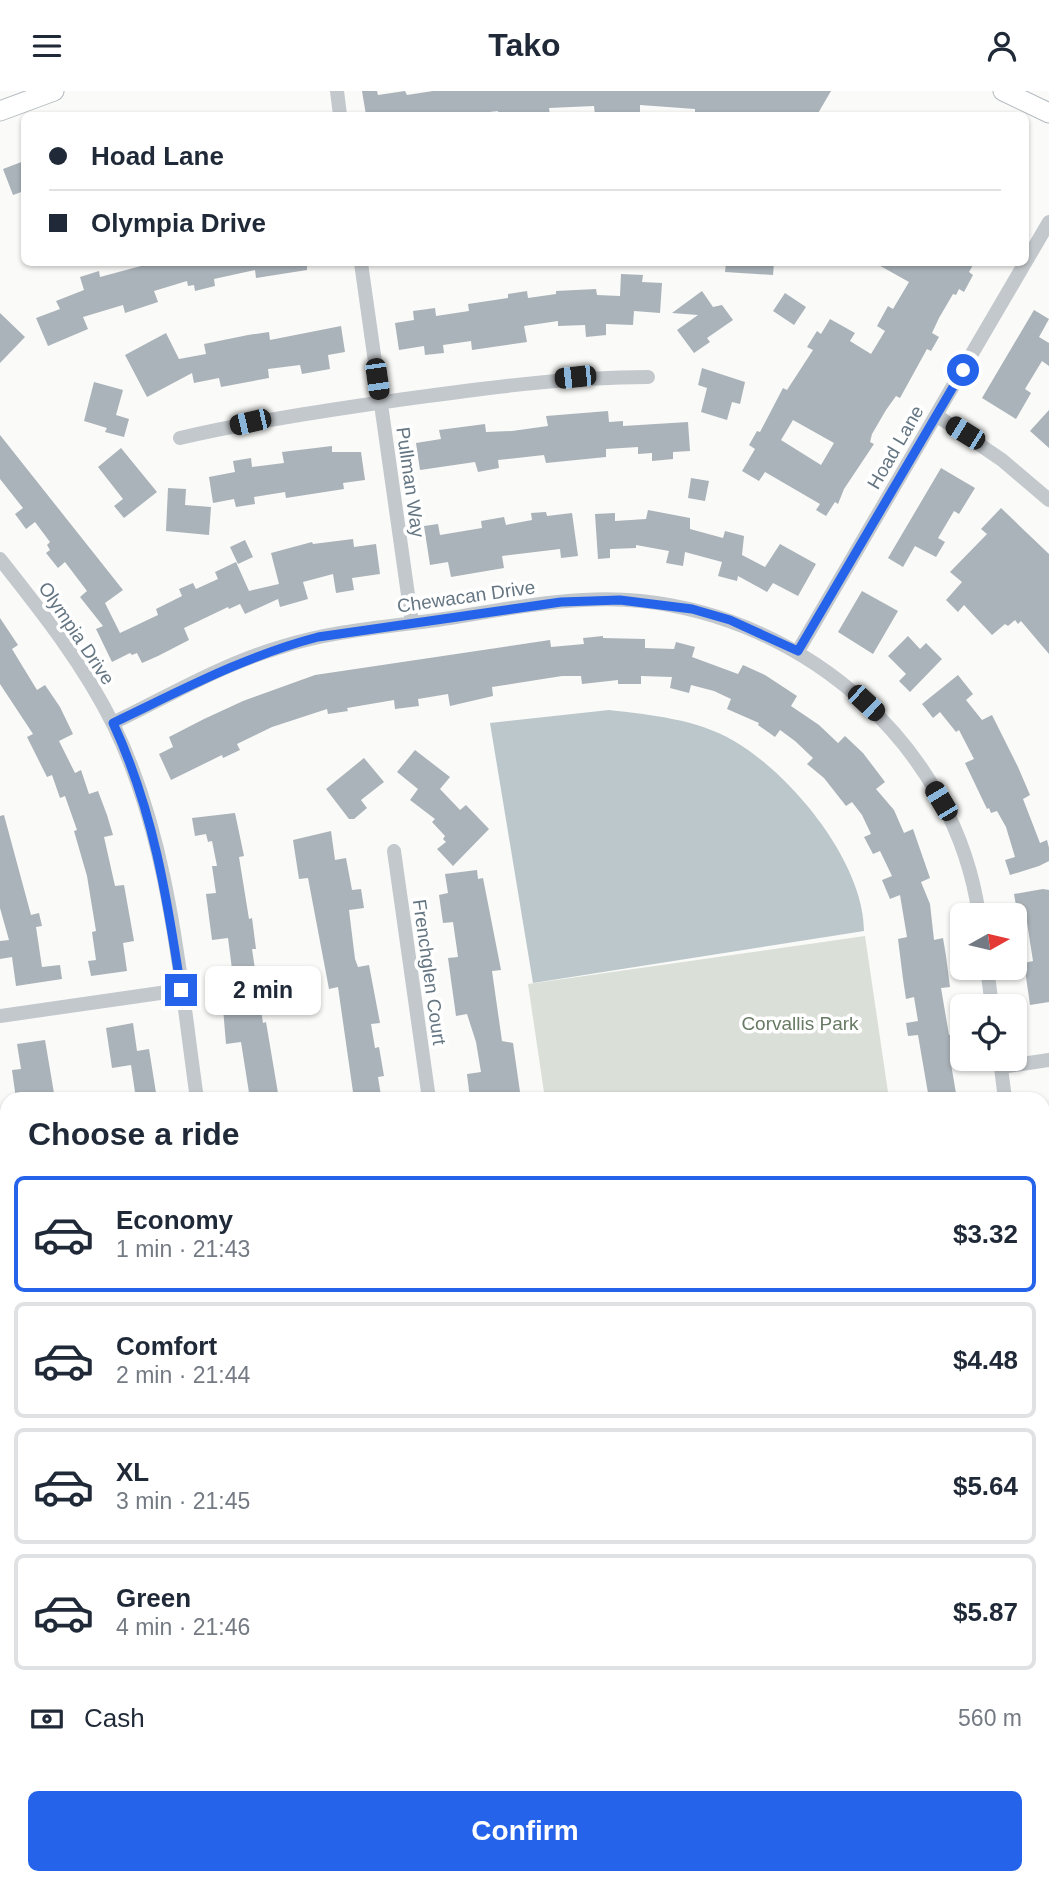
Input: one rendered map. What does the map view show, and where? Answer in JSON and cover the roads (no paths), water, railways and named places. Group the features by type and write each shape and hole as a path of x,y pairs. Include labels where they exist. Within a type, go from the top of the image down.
{"street":[{"path":"0,111 54,91"},
{"path":"337,91 340,112"},
{"path":"1003,91 1049,113"},
{"name":"Hoad Lane","path":"1029,256 1049,222"},
{"name":"Pullman Way","path":"361,266 412,623"},
{"name":"Hoad Lane","path":"798,651 1023,266"},
{"path":"180,438 250,422 575,377 648,377"},
{"path":"936,415 1002,460 1049,499"},
{"name":"Olympia Drive","path":"0,559 65,643 113,723 151,824 164,877 196,1092"},
{"name":"Chewacan Drive","path":"113,723 243,660 318,637 561,602 640,601 692,609 730,620 798,651 851,689 880,716 920,767 957,837 976,903"},
{"name":"Frenchglen Court","path":"394,851 428,1092"},
{"path":"0,1016 181,990"},
{"path":"1027,1061 1049,1060"},
{"path":"1001,1071 1004,1092"}],"park label":[{"name":"Corvallis Park","path":"800,1023"}]}
